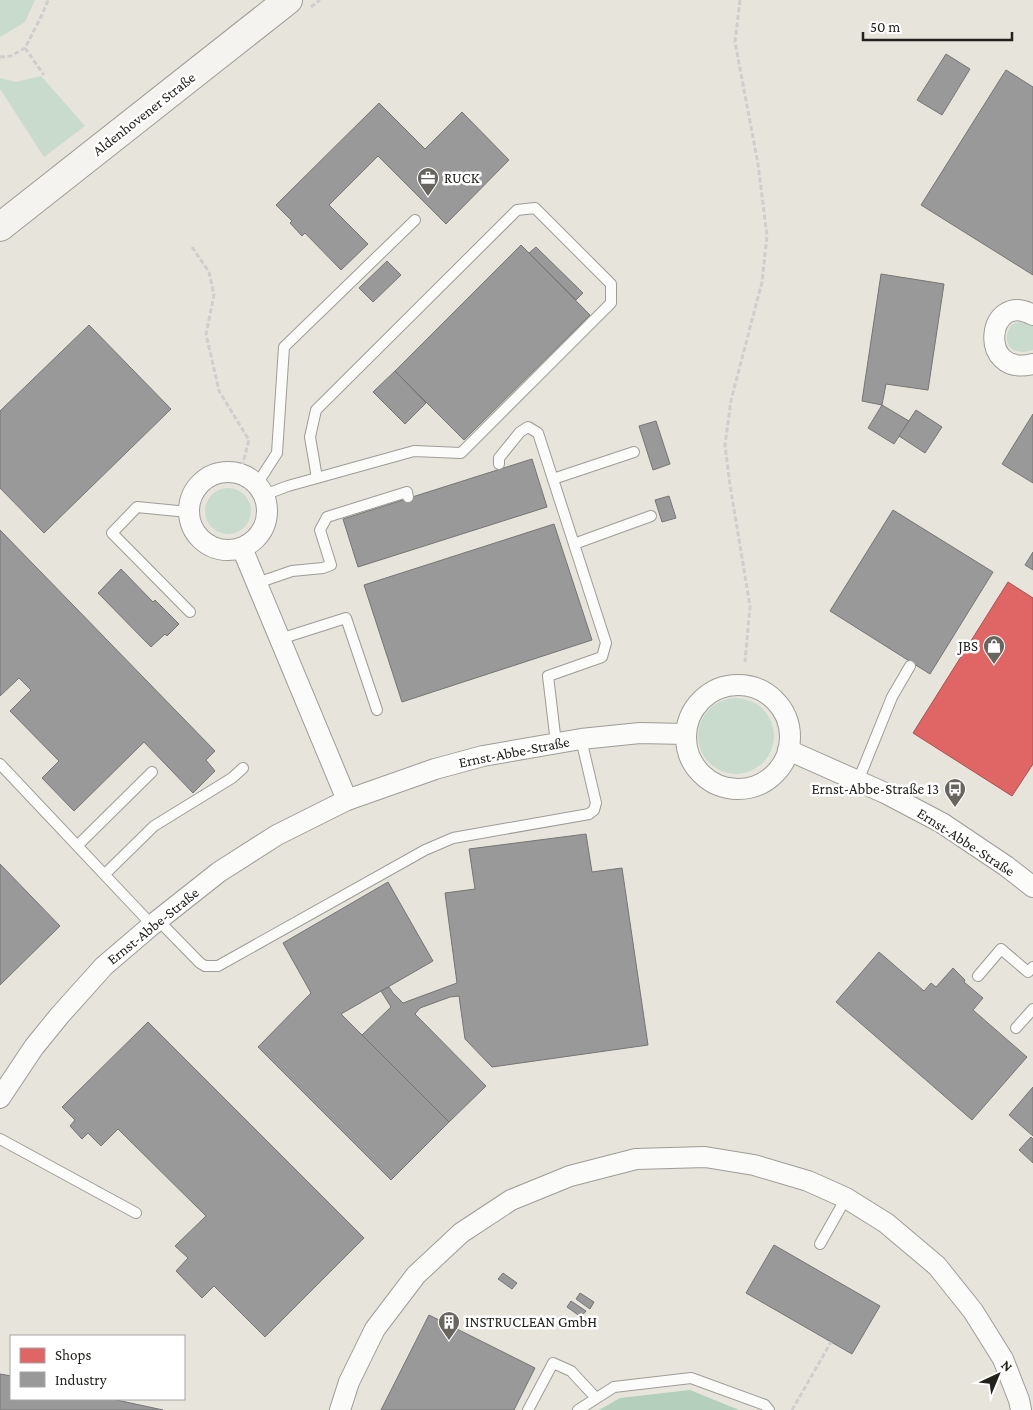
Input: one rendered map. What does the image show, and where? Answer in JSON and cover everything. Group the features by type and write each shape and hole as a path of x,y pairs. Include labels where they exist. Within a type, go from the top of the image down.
{"main road":[{"name":"Aldenhovener Straße","path":"0,227 288,0"}],"street":[{"path":"1033,315 1024,310 1010,312 998,320 994,338 995,348 1010,363 1022,366 1033,364"},
{"path":"228,472 254,484 267,507 264,526 253,542 242,548 230,551 217,549 206,544 196,535 190,524 188,512 190,499 195,488 204,479 228,472"},
{"path":"242,548 347,800"},
{"path":"739,685 754,688 769,696 780,707 787,721 790,737 788,750 781,766 771,777 758,785 743,789 728,788 714,783 702,774 693,763 687,749 686,734 689,718 697,705 709,694 723,687 739,685"},
{"name":"Ernst-Abbe-Straße","path":"0,1098 34,1047 104,966 155,922 227,867 278,835 347,800 435,768 483,756 581,739 640,733 686,734"},
{"name":"Ernst-Abbe-Straße","path":"788,750 885,793 942,822 1033,887"},
{"path":"340,1410 349,1382 375,1328 416,1275 461,1234 511,1200 570,1176 636,1159 705,1157 754,1166 808,1181 846,1198 886,1222 937,1266 973,1311 1003,1359 1021,1410"}],"lane":[{"path":"254,484 317,478 414,451 461,453 610,303 611,284 535,208 517,210 316,410 310,437 317,478"},
{"path":"254,484 277,453 284,347 415,220"},
{"path":"499,464 499,458 520,432 528,427 538,433 606,643 602,657 548,676 556,743"},
{"path":"553,479 634,452"},
{"path":"257,583 292,571 323,568 331,565 320,530 326,517 407,492 408,497"},
{"path":"188,512 137,507 112,533 190,612"},
{"path":"574,544 651,516"},
{"path":"280,639 346,618 377,710"},
{"path":"858,781 892,697 910,666"},
{"path":"0,764 105,874 155,922 200,963 205,966 218,966 426,850 453,838 588,814 594,810 596,803 581,739"},
{"path":"105,874 154,826 232,778 243,768"},
{"path":"78,845 152,772"},
{"path":"978,976 1002,949 1031,972"},
{"path":"1016,1028 1033,1009"},
{"path":"0,1139 136,1213"},
{"path":"820,1244 846,1198"},
{"path":"528,1410 553,1362 571,1371 596,1398"},
{"path":"578,1410 614,1387 691,1378 765,1405 769,1410"}],"path":[{"path":"0,58 11,56 25,48 48,0"},
{"path":"740,0 735,42 758,164 766,236 762,282 731,400 725,446 750,606 745,662"},
{"path":"25,48 44,74"},
{"path":"192,247 210,272 214,295 206,334 219,391 249,440 254,484"},
{"path":"792,1410 831,1342"}],"green space":[{"path":"0,0 35,0 25,22 0,37"},
{"path":"41,76 85,126 44,157 0,89 0,78 16,82"},
{"path":"1019,322 1028,323 1033,326 1033,350 1020,352 1010,347 1008,343 1008,332 1011,325"},
{"path":"224,488 232,488 241,492 247,498 251,511 247,524 241,530 232,534 224,534 215,530 209,524 205,515 205,507 209,498 215,492"},
{"path":"729,698 743,698 757,704 768,715 774,729 771,751 763,763 743,774 729,774 715,768 704,757 698,743 698,729 704,715 715,704"},
{"path":"690,1390 739,1410 599,1410 620,1398"}],"building: Shops":[{"name":"JBS","path":"1008,582 1033,598 1033,764 1012,796 913,733"}],"building: Industry":[{"path":"946,54 970,69 942,115 917,100"},
{"path":"1006,70 1033,87 1033,275 921,205"},
{"path":"379,103 425,149 462,112 509,160 446,224 378,156 329,205 368,244 341,270 305,233 302,236 290,223 292,221 276,205"},
{"path":"521,245 590,315 464,440 395,371"},
{"path":"536,247 583,293 576,300 529,253"},
{"path":"387,261 401,275 373,302 359,288"},
{"path":"881,274 944,284 928,390 886,384 882,405 862,401"},
{"path":"89,325 171,409 44,533 0,488 0,411"},
{"path":"395,371 426,403 405,424 373,392"},
{"path":"882,405 909,421 894,444 868,428"},
{"path":"916,410 942,427 925,453 899,436"},
{"path":"1033,414 1033,483 1002,464"},
{"path":"656,421 670,464 653,470 639,426"},
{"path":"532,459 547,507 358,567 343,519"},
{"path":"669,496 676,518 662,522 655,500"},
{"path":"893,510 993,572 930,674 830,611"},
{"path":"554,524 592,640 402,702 364,585"},
{"path":"0,530 215,751 206,760 215,771 193,793 144,742 74,811 42,778 59,761 10,711 31,690 19,678 0,696"},
{"path":"1033,552 1033,570 1025,565"},
{"path":"121,569 153,602 155,600 179,624 167,636 165,634 151,647 98,593"},
{"path":"586,834 592,872 622,868 648,1045 492,1067 465,1039 459,996 450,997 420,1008 415,1014 486,1086 449,1122 362,1035 391,1007 381,991 389,987 403,1003 457,983 445,893 475,889 469,849"},
{"path":"0,864 60,926 0,985"},
{"path":"388,882 433,961 341,1014 449,1122 391,1180 258,1047 311,993 283,943"},
{"path":"879,952 924,991 931,983 936,987 953,968 965,980 964,982 983,998 973,1010 1027,1057 972,1120 836,1002"},
{"path":"148,1022 364,1238 265,1337 214,1286 202,1298 176,1271 188,1258 175,1246 206,1216 118,1129 101,1146 88,1133 82,1139 70,1126 75,1120 62,1107"},
{"path":"1033,1087 1033,1136 1009,1115"},
{"path":"1031,1137 1033,1139 1033,1163 1019,1150"},
{"path":"774,1245 880,1306 852,1354 746,1293"},
{"path":"503,1273 517,1283 512,1289 498,1279"},
{"path":"580,1293 594,1302 590,1309 576,1299"},
{"path":"571,1301 586,1311 581,1317 567,1307"},
{"name":"INSTRUCLEAN GmbH","path":"429,1315 535,1368 514,1410 381,1410"},
{"path":"0,1374 10,1376 10,1400 117,1400 163,1410 0,1410"}],"place":[{"name":"RUCK","path":"428,197"},
{"name":"JBS","path":"994,665"},
{"name":"Ernst-Abbe-Straße 13","path":"955,808"},
{"name":"INSTRUCLEAN GmbH","path":"449,1341"}]}
